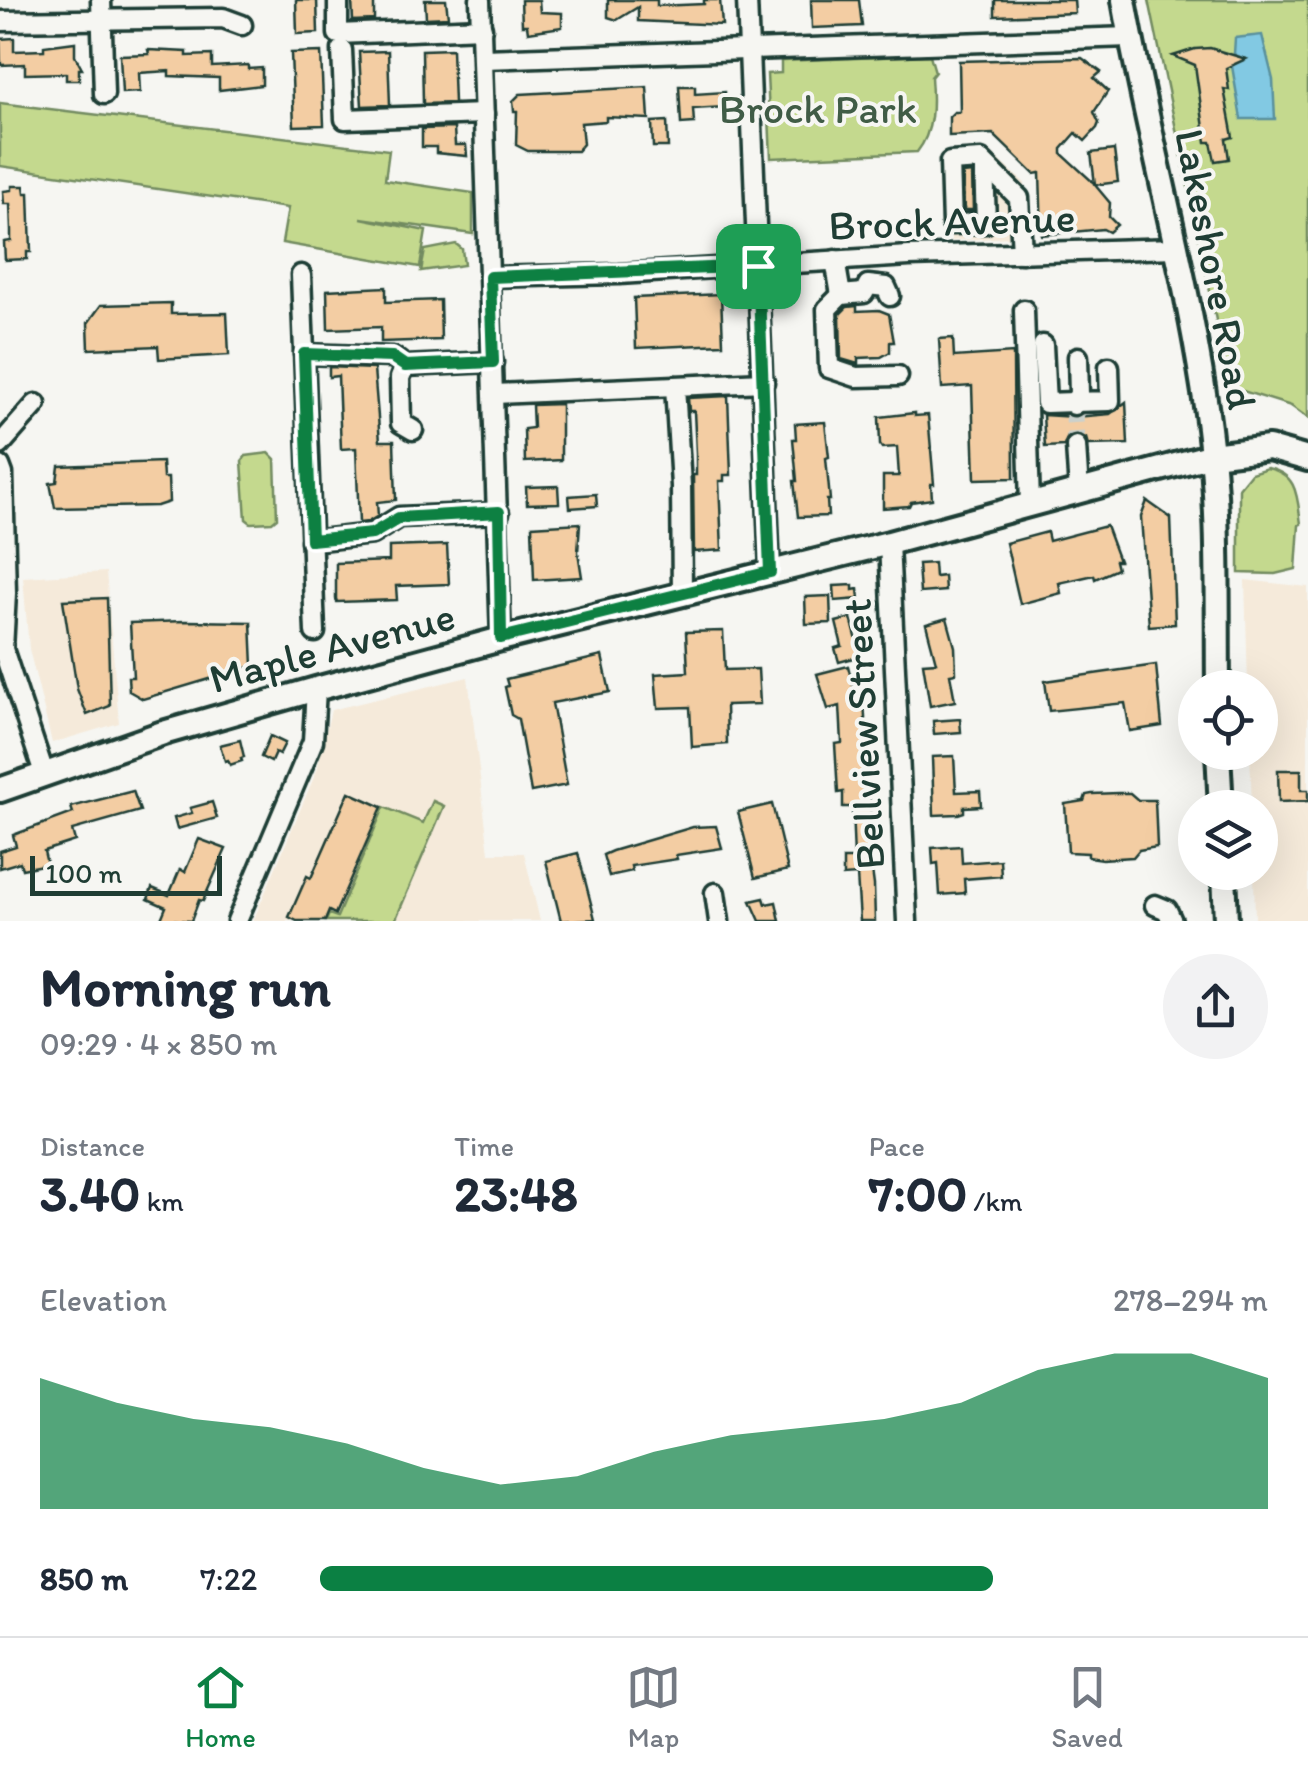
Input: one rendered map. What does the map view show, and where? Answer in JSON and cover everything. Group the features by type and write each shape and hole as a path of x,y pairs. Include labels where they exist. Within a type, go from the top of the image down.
{"main road":[{"name":"Lakeshore Road","path":"1124,0 1200,364 1212,456 1268,448 1308,459"},
{"name":"Maple Avenue","path":"0,790 162,733 501,638 889,544 1212,456"},
{"path":"1212,456 1218,670"},
{"path":"1225,890 1226,921"}],"street":[{"path":"338,0 338,34 482,28"},
{"path":"480,0 501,638"},
{"path":"747,0 770,572"},
{"path":"101,9 104,94"},
{"path":"0,22 101,9 223,18 242,25"},
{"path":"483,59 1130,37"},
{"path":"342,50 345,119 484,114"},
{"path":"986,222 952,224 950,162 981,160 1019,198 1022,253"},
{"path":"984,164 987,254"},
{"name":"Brock Avenue","path":"490,277 1176,248"},
{"path":"835,260 841,295"},
{"path":"300,275 314,632"},
{"path":"890,296 886,287 868,285 864,293 841,295 827,309 829,368 856,377 898,376"},
{"path":"1024,310 1030,505"},
{"path":"1043,345 1046,403 1110,401 1108,367"},
{"path":"304,354 392,357 405,366 493,362"},
{"path":"1074,403 1080,394 1078,356"},
{"path":"405,366 400,378 405,398 402,423 413,430"},
{"path":"495,394 764,382"},
{"path":"675,386 682,486 682,594"},
{"path":"0,445 36,404"},
{"path":"1076,446 1079,492"},
{"path":"0,466 7,690 44,773"},
{"path":"311,540 372,534 399,518 499,512"},
{"name":"Bellview Street","path":"889,544 907,921"},
{"path":"237,921 313,741 316,689"},
{"path":"716,892 719,921"},
{"path":"1155,906 1166,910 1172,921"}],"shaded area":[{"path":"987,149 1025,183 1025,236 951,241 950,150"},
{"path":"106,572 119,723 52,743 29,649 23,577"},
{"path":"1245,580 1308,587 1308,921 1255,921 1254,890 1278,890 1278,790 1251,790 1251,770 1278,770 1278,670 1248,670"},
{"path":"468,677 489,853 524,853 540,921 253,921 317,770 331,710"}],"green space":[{"path":"1149,0 1308,0 1308,418 1291,406 1230,387"},
{"name":"Brock Park","path":"930,55 935,72 931,77 931,116 927,135 917,152 771,158 767,74 781,73 781,61"},
{"path":"0,103 389,150 385,180 473,193 473,234 361,218 426,231 420,267 282,243 288,208 0,166"},
{"path":"456,244 462,249 464,265 421,271 425,250"},
{"path":"269,453 275,459 277,518 251,523 246,519 242,461 246,456"},
{"path":"1267,468 1285,475 1297,496 1301,524 1296,569 1275,574 1239,573 1239,488 1251,473"},
{"path":"433,801 444,806 395,921 326,921 329,914 337,917 384,807 423,823"}],"water":[{"path":"1262,35 1273,80 1275,119 1241,119 1232,66 1240,61 1234,54 1235,38"}],"building":[{"path":"296,0 317,0 318,33 297,34"},
{"path":"352,0 374,0 374,20 353,21"},
{"path":"425,0 446,0 448,17 426,18"},
{"path":"521,0 539,0 540,12 562,13 562,27 528,32 527,25 522,25"},
{"path":"608,0 657,0 657,6 720,0 722,25 638,21 638,7 617,20 608,17"},
{"path":"811,0 859,0 862,26 812,28"},
{"path":"995,0 1074,0 1075,13 995,16"},
{"path":"14,38 14,51 44,50 44,46 75,42 75,56 82,69 79,80 66,80 66,73 25,74 25,64 1,65 0,39"},
{"path":"1210,48 1246,59 1226,68 1229,90 1224,89 1233,137 1226,139 1229,159 1215,161 1211,142 1206,142 1195,65 1173,56"},
{"path":"452,49 454,103 423,104 422,50"},
{"path":"148,50 212,55 212,67 262,68 262,85 219,90 219,78 169,76 169,71 139,73 140,92 122,93 120,55 149,54"},
{"path":"388,51 390,105 362,106 359,52"},
{"path":"321,52 324,125 294,126 291,53"},
{"path":"1082,58 1101,72 1094,78 1108,91 1094,112 1097,128 1085,141 1076,133 1062,154 1095,184 1091,153 1114,150 1118,182 1095,185 1110,203 1109,217 1117,225 1109,232 1103,229 1042,235 1040,173 1034,174 993,134 949,136 949,117 960,112 959,61"},
{"path":"679,86 695,86 695,94 725,92 725,107 693,109 694,123 681,124"},
{"path":"647,87 649,119 606,117 606,121 581,123 583,144 577,151 528,151 516,145 517,111 513,101 520,94"},
{"path":"667,121 668,147 653,147 652,122"},
{"path":"454,128 455,145 466,145 467,156 436,153 436,147 422,147 422,129"},
{"path":"972,173 973,210 964,210 963,174"},
{"path":"12,186 24,186 25,193 29,193 31,252 27,252 27,259 5,260 4,242 11,241 11,231 10,204 4,204 3,191 12,190"},
{"path":"386,287 386,302 440,300 441,340 381,342 381,327 328,329 327,290"},
{"path":"721,294 723,344 636,348 634,298"},
{"path":"171,303 171,314 227,313 229,355 159,359 158,346 89,349 88,323 101,305"},
{"path":"857,306 857,311 879,310 889,314 894,342 890,342 890,352 881,357 858,358 858,364 841,359 840,314 847,307"},
{"path":"953,338 954,357 1013,353 1014,478 975,479 972,386 942,388 939,339"},
{"path":"329,367 374,369 380,441 394,441 396,500 377,502 378,516 368,522 359,523 356,448 341,449 338,376 329,377"},
{"path":"728,396 731,475 724,475 724,481 719,481 722,550 694,552 696,453 694,411 689,411 688,398"},
{"path":"1126,402 1128,444 1088,445 1086,438 1076,434 1068,436 1064,446 1045,447 1043,415 1110,414"},
{"path":"561,404 561,460 525,462 524,429 533,428 532,405"},
{"path":"928,415 932,499 883,508 883,476 899,476 897,447 880,445 879,417"},
{"path":"825,422 828,516 798,517 795,424"},
{"path":"162,462 163,478 168,478 169,502 157,506 55,508 50,483 57,482 59,466"},
{"path":"558,486 559,503 527,504 526,487"},
{"path":"596,494 597,506 570,508 569,496"},
{"path":"1147,501 1171,518 1175,624 1149,626 1141,517"},
{"path":"580,523 578,552 582,577 534,580 532,526"},
{"path":"1106,526 1119,561 1115,561 1117,569 1095,579 1094,575 1059,583 1061,593 1020,604 1006,543 1047,532 1049,541"},
{"path":"447,545 449,584 396,586 397,600 337,602 336,563 389,561 389,547"},
{"path":"934,563 935,577 944,576 945,591 920,593 918,564"},
{"path":"853,585 853,590 858,589 859,599 835,601 834,586"},
{"path":"830,596 831,623 806,624 805,597"},
{"path":"107,598 110,706 87,715 77,689 63,600"},
{"path":"851,618 861,656 839,662 835,648 842,646 836,622"},
{"path":"947,618 955,647 956,673 950,674 955,701 930,706 923,663 936,662 926,624"},
{"path":"251,622 253,666 143,699 129,691 128,677 133,677 130,623"},
{"path":"723,631 725,670 758,669 760,704 726,705 727,744 692,747 690,707 658,708 655,674 688,672 686,632"},
{"path":"602,656 610,692 552,703 567,785 531,792 518,719 511,715 506,679"},
{"path":"1156,665 1162,726 1130,731 1125,703 1049,711 1045,681"},
{"path":"848,666 853,686 862,683 866,699 872,841 868,841 875,921 860,921 857,875 843,876 843,859 854,859 852,807 843,807 843,792 838,793 835,744 842,743 840,706 828,709 817,674"},
{"path":"960,719 961,732 934,734 933,721"},
{"path":"270,736 285,743 271,762 261,757"},
{"path":"240,740 244,757 230,765 220,745"},
{"path":"954,756 956,792 980,791 981,806 964,807 964,812 958,814 934,815 932,757"},
{"path":"1278,770 1301,770 1301,790 1308,790 1308,801 1279,802"},
{"path":"133,791 140,811 72,830 75,841 44,851 47,864 22,869 20,862 0,868 0,851 16,846 13,835 73,813 71,807"},
{"path":"349,792 382,807 335,914 329,911 325,921 297,921 289,917"},
{"path":"1130,793 1138,800 1155,800 1157,847 1139,850 1133,857 1102,859 1088,857 1088,853 1068,852 1065,804 1084,801 1086,795"},
{"path":"212,802 217,818 177,829 174,818 192,813 190,808"},
{"path":"772,804 788,870 755,878 738,812"},
{"path":"716,826 722,848 631,866 632,871 609,876 603,855 693,827"},
{"path":"199,839 226,849 203,901 199,900 191,921 161,919 166,907 148,899 152,888 169,895 180,869 185,872"},
{"path":"961,846 962,863 1000,860 1001,876 964,879 965,893 940,895 938,863 933,864 932,848"},
{"path":"578,853 595,919 561,921 546,861"},
{"path":"764,898 766,904 776,902 780,921 760,921 751,901"}],"tunnel":[{"path":"1074,405 1076,446"}],"route":[{"path":"758,266 770,572 501,638 499,512 399,518 372,534 311,540 304,354 392,357 405,366 493,362 490,277 758,266"}]}
